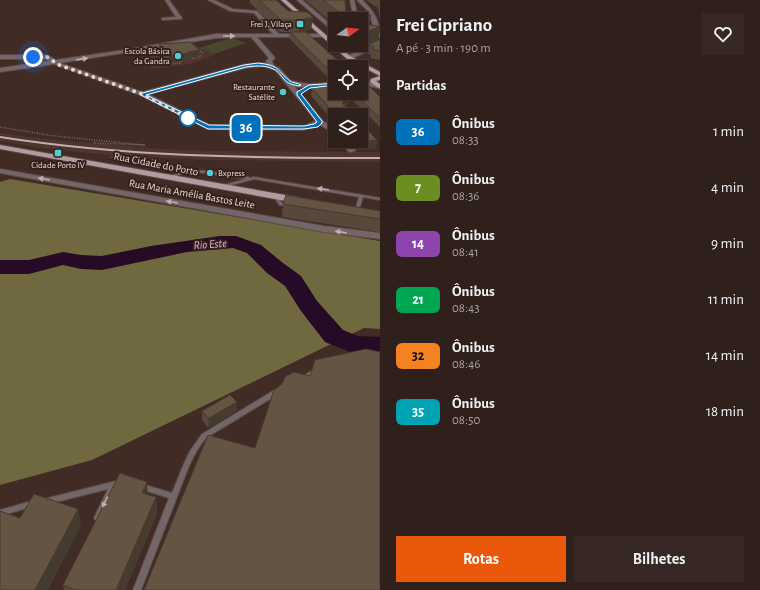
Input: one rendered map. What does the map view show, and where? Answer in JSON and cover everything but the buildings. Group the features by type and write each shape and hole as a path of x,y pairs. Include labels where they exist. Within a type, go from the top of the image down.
{"main road":[{"path":"283,0 322,35 378,81"},
{"path":"368,74 378,81"},
{"name":"Rua Cidade do Porto","path":"0,147 168,178 305,201"}],"street":[{"path":"164,19 179,18 167,0"},
{"path":"210,0 232,10 255,12 277,35"},
{"path":"299,0 328,25"},
{"path":"352,0 355,12"},
{"path":"359,0 371,11 377,35"},
{"path":"368,26 377,35"},
{"path":"0,70 56,63 216,36 322,35"},
{"path":"254,37 272,58 269,61 271,66"},
{"path":"368,48 380,43"},
{"path":"348,57 360,52"},
{"path":"0,57 47,57 59,65 142,94 200,124 212,128 304,128 316,125 320,122"},
{"path":"33,57 36,65"},
{"path":"142,94 246,66 258,64 271,66 277,69 290,83 320,122 328,127"},
{"path":"368,80 378,81"},
{"path":"290,83 309,86 328,84"},
{"path":"298,94 309,86"},
{"name":"Rua Maria Amélia Bastos Leite","path":"0,171 324,229 380,236"},
{"path":"0,177 12,174"}],"lane":[{"path":"168,178 190,170 250,179"},
{"path":"220,187 254,178 380,199"},
{"path":"276,196 280,204 295,207"},
{"path":"357,210 361,196"},
{"path":"293,382 327,366"},
{"path":"137,590 173,496 193,450 204,436 287,386"},
{"path":"0,512 113,485 132,484 173,496"},
{"path":"93,527 113,485"}],"path":[{"path":"156,49 170,64 181,63 178,60 201,57 192,48"},
{"path":"198,54 204,53"},
{"path":"0,127 95,141 145,145 94,143 95,141"},
{"path":"108,158 154,160 154,162 108,158"}],"shaded area":[{"path":"231,38 246,43 214,54 199,48"},
{"name":"Escola Básica da Gandra","path":"191,42 199,48 215,55 190,64 153,69 142,62 146,54 143,51"},
{"path":"0,133 44,139 163,149 211,151 380,152 380,162 205,160 107,155 41,148 0,141"},
{"path":"10,179 380,241 380,329 364,328 92,460 0,485 0,182"}],"waterway":[{"name":"Rio Este","path":"0,267 29,267 63,258 81,262 102,263 187,246 220,242 236,242 254,249 275,268 293,281 309,306 334,336 355,345 380,346"}],"railway":[{"path":"0,137 95,149 189,155 284,158 380,158"}],"bus line":[{"name":"36","path":"299,85 290,83 277,69 264,64 258,64 142,94 208,127 304,128 316,125 320,122 317,116 298,94 309,86 328,85"}],"place":[{"name":"Frei J. Vilaça","path":"300,24"},
{"name":"Escola Básica da Gandra","path":"178,56"},
{"name":"Restaurante Satélite","path":"283,92"},
{"name":"Cidade Porto IV","path":"58,153"},
{"name":"Bxpress","path":"210,173"}],"route":[{"path":"33,57 47,57 59,65 142,94 188,118"}]}
